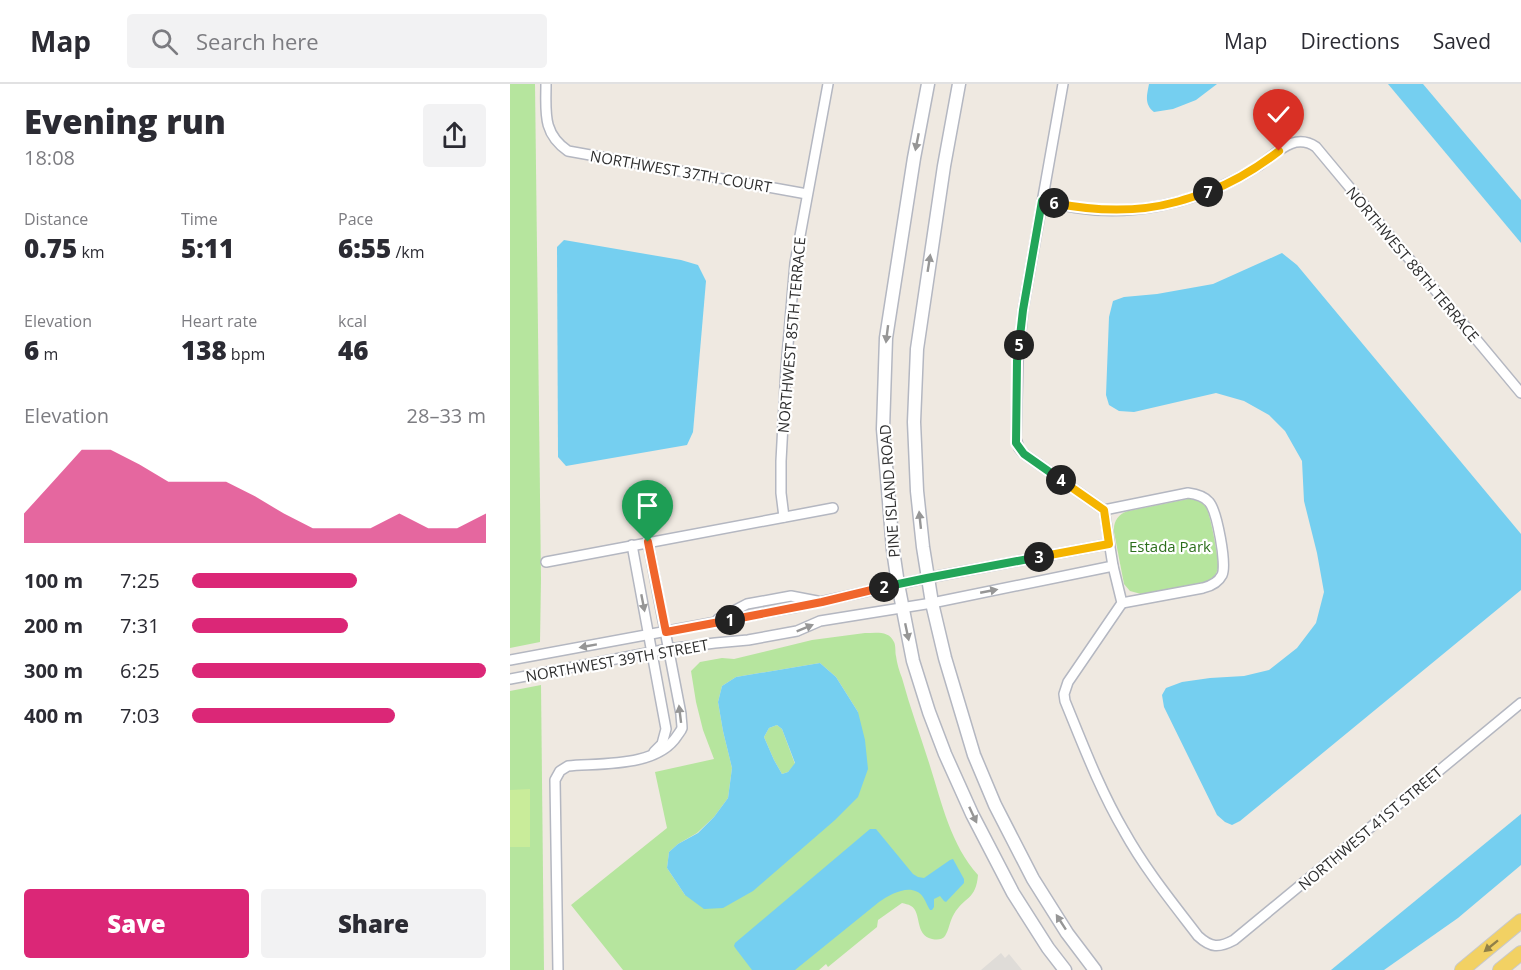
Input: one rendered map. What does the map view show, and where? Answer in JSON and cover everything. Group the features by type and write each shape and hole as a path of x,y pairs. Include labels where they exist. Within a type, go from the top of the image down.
{"main road":[{"name":"PINE ISLAND ROAD","path":"928,84 886,338 883,429 892,550 913,661 945,754 972,814 1010,887 1048,948 1065,970"},
{"name":"PINE ISLAND ROAD","path":"959,84 916,349 915,456 927,578 945,658 974,755 995,805 1033,879 1067,933 1095,970"},
{"path":"1462,970 1521,921"},
{"path":"1500,970 1521,952"}],"street":[{"name":"NORTHWEST 37TH COURT","path":"546,84 546,120 550,133 558,144 568,151 807,194"},
{"name":"NORTHWEST 85TH TERRACE","path":"784,517 781,461 795,263 828,84"},
{"path":"1063,84 1023,310 1017,361 1016,443 1020,453 1104,510 1188,494 1207,493 1214,511 1224,563 1222,574 1224,581 1203,588 1122,603 1113,566 1104,510"},
{"name":"NORTHWEST 88TH TERRACE","path":"1042,201 1079,208 1109,210 1149,208 1176,202 1211,191 1235,180 1258,167 1301,136 1316,147 1521,393"},
{"path":"546,562 833,508"},
{"path":"558,970 555,780 560,771 568,766 635,761 651,757 672,744 682,729 648,542"},
{"name":"NORTHWEST 39TH STREET","path":"510,660 822,602 927,578 1109,544"},
{"path":"632,545 666,729 662,744 651,757"},
{"name":"NORTHWEST 39TH STREET","path":"510,679 668,649 748,640 797,631 820,621 932,603 1113,566"},
{"name":"NORTHWEST 41ST STREET","path":"1122,603 1068,682 1064,694 1065,701 1098,781 1124,832 1156,882 1198,936 1215,951 1234,940 1521,703"}],"green space":[{"path":"510,84 535,84 541,578 540,642 510,648"},
{"name":"Estada Park","path":"1188,499 1200,502 1208,511 1218,564 1215,575 1205,582 1141,594 1130,591 1124,584 1114,532 1117,519 1128,511"},
{"path":"865,633 881,633 892,638 899,670 948,824 961,851 978,875 975,889 958,908 942,938 936,940 926,937 920,928 914,909 902,903 878,920 877,927 828,967 826,964 819,970 623,970 571,905 667,828 655,772 714,759 703,730 691,671 700,662 722,658 734,659 812,640","holes":["820,663 836,677 858,712 685,895 667,868 669,852 697,833 714,817 728,798 732,768 718,702 722,686 736,677"]},
{"path":"541,685 544,970 510,970 510,691"},
{"path":"777,725 782,729 795,764 788,772 782,774 764,737 769,728"},
{"path":"530,789 530,847 510,847 510,790"}],"shaded area":[{"path":"1001,953 1005,958 1009,954 1022,970 981,970"}],"water":[{"path":"1149,84 1217,84 1196,100 1173,109 1154,112 1147,103"},
{"path":"1388,84 1423,84 1521,200 1521,243"},
{"path":"564,240 698,265 706,281 693,432 687,445 566,466 558,457 557,247"},
{"path":"1282,253 1297,265 1521,534 1521,590 1240,821 1232,825 1217,815 1164,707 1162,695 1166,688 1182,682 1244,676 1269,670 1297,648 1316,623 1324,592 1304,501 1302,461 1285,431 1269,415 1244,401 1216,393 1134,412 1119,411 1109,405 1106,395 1109,317 1113,301 1124,297 1157,294 1213,284"},
{"path":"820,663 836,677 858,712 865,740 868,769 858,797 753,891 723,908 704,909 685,895 667,868 669,852 698,833 728,798 732,768 718,702 722,686 736,677","holes":["777,725 782,729 795,763 788,772 782,774 764,737 769,728"]},
{"path":"1521,814 1521,865 1458,918 1384,970 1331,970"},
{"path":"870,829 876,829 918,877 924,878 953,859 964,883 946,902 940,896 934,899 932,910 913,890 895,893 879,902 795,970 752,970 734,946 735,943"}],"route":[{"path":"648,542 666,632 822,602 927,578 1109,544 1104,510 1021,452 1016,443 1017,361 1023,310 1042,201 1079,208 1109,210 1149,208 1211,191 1258,167 1279,151"}]}
